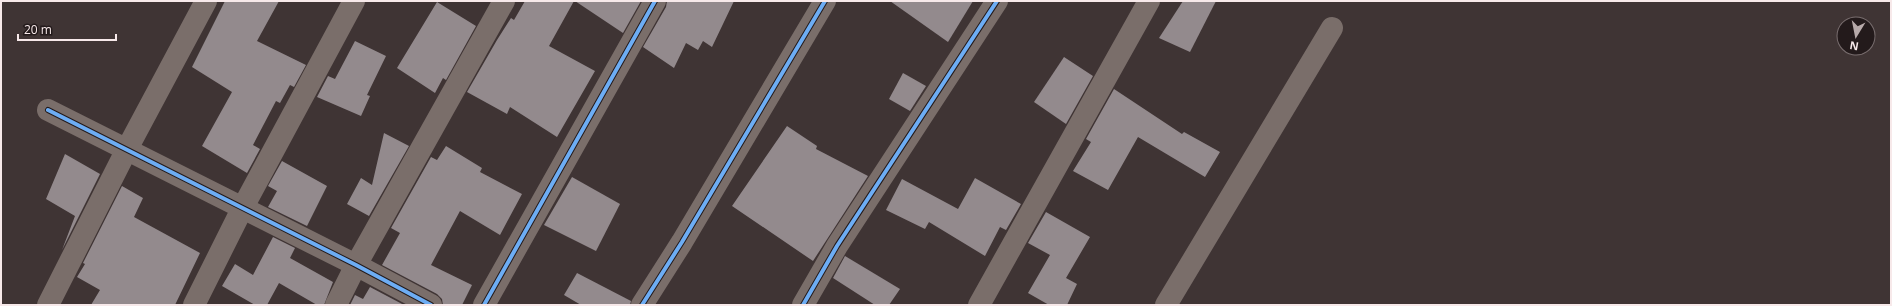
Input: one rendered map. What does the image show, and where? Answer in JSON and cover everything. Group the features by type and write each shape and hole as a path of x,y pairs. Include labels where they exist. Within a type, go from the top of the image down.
{"street":[{"path":"48,305 127,150 206,1"},
{"path":"194,305 242,209 354,1"},
{"path":"336,305 356,265 504,1"},
{"path":"484,305 656,1"},
{"path":"642,305 682,242 825,1"},
{"path":"803,305 837,246 997,1"},
{"path":"979,305 1150,1"},
{"path":"1166,305 1332,28"},
{"path":"48,110 242,209 356,265 431,305"}],"building":[{"path":"225,1 279,1 257,41 306,65 294,87 290,85 280,103 276,101 253,145 260,149 247,173 202,146 232,92 192,67"},
{"path":"525,1 574,1 549,46 595,71 557,137 510,107 507,114 467,92 511,18 514,20"},
{"path":"575,1 641,1 623,33"},
{"path":"667,1 734,1 712,47 703,41 698,50 686,43 674,68 643,47 666,7"},
{"path":"890,1 973,1 948,42"},
{"path":"1183,1 1216,1 1190,52 1159,38"},
{"path":"437,2 476,26 446,80 443,78 435,93 397,68"},
{"path":"355,41 386,56 367,95 370,96 361,116 317,97 328,76 335,79"},
{"path":"1064,57 1093,76 1066,124 1034,102"},
{"path":"903,73 926,86 910,111 889,99"},
{"path":"1114,89 1182,134 1184,132 1220,152 1205,177 1138,137 1108,190 1073,171 1091,142 1086,139"},
{"path":"787,126 817,146 816,149 868,176 813,261 732,206"},
{"path":"384,133 409,146 369,216 347,204 361,178 372,185"},
{"path":"446,146 482,168 480,172 522,194 500,235 460,211 431,265 472,285 462,305 443,305 442,299 437,294 382,265 400,233 391,228 431,157 437,160"},
{"path":"65,154 100,174 62,250 75,216 46,199"},
{"path":"282,161 327,186 307,226 268,207 277,191 268,186"},
{"path":"572,177 620,204 596,251 544,225"},
{"path":"975,178 1021,204 1006,230 1000,227 985,256 929,222 925,229 886,210 902,179 958,209"},
{"path":"122,186 143,198 134,217 200,253 175,305 91,305 100,290 77,277 85,264 83,263"},
{"path":"1046,212 1090,237 1066,278 1077,284 1067,305 1049,305 1028,293 1050,255 1028,243"},
{"path":"273,237 295,248 290,258 333,282 324,305 317,305 279,283 267,305 255,305 222,286 235,264 253,275"},
{"path":"845,256 900,289 889,305 875,305 833,278"},
{"path":"577,273 631,301 630,305 581,305 564,295"},
{"path":"370,287 404,305 350,305 355,295 363,299"}],"cycle path":[{"path":"484,305 655,1"},
{"path":"642,305 682,242 825,1"},
{"path":"803,305 837,246 997,1"},
{"path":"48,110 356,265 431,305"}]}
